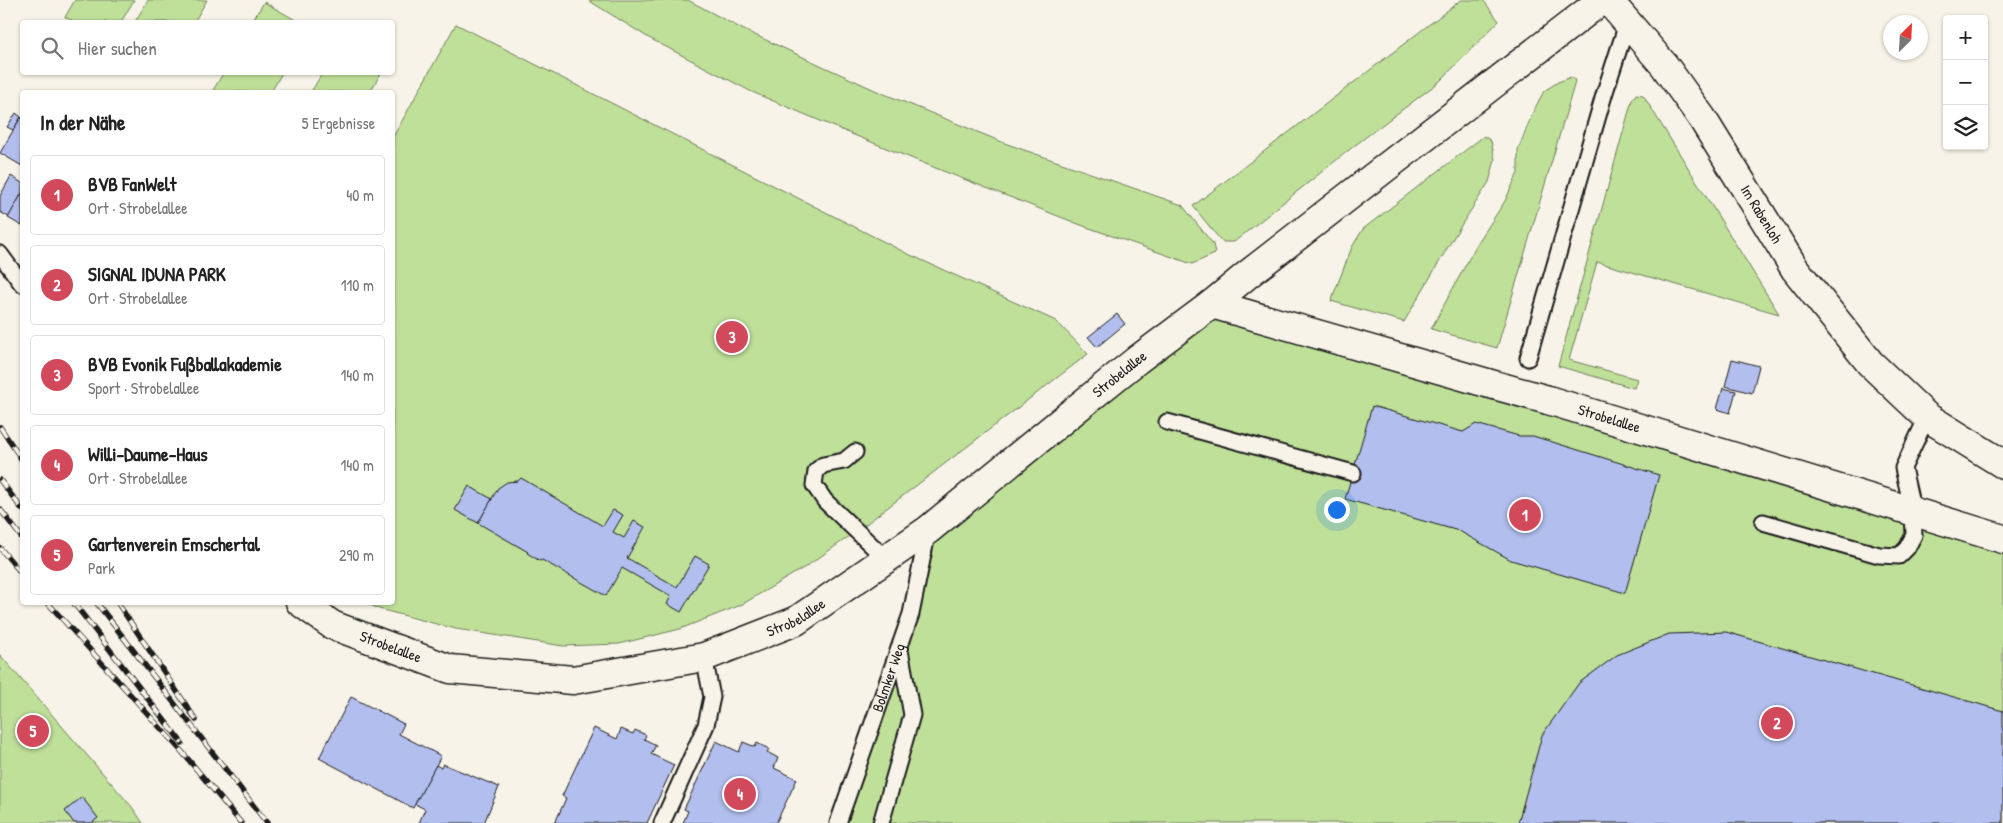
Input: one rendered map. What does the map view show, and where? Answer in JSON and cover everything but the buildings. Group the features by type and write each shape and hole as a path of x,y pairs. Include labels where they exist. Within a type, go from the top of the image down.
{"street":[{"name":"Strobelallee","path":"304,605 332,625 450,669 573,680 704,658 796,621 928,530 1137,360 1212,304 1602,0"},
{"name":"Im Rabenloh","path":"1608,0 1664,65 1702,118 1795,269 1870,363 1928,417"},
{"name":"Strobelallee","path":"1212,304 1548,400 2003,539"},
{"path":"1928,417 2003,464"}],"lane":[{"path":"1528,358 1604,95 1627,24"},
{"path":"0,254 20,281"},
{"path":"1763,522 1880,555 1900,556 1914,535 1913,512 1903,468 1928,417"},
{"path":"1167,422 1353,473"},
{"path":"855,452 844,462 823,465 816,471 814,485 825,501 886,559"},
{"name":"Bolmker Weg","path":"838,823 911,614 928,530"},
{"path":"882,823 912,715 900,649"},
{"path":"662,823 706,725 712,697 704,658"}],"green space":[{"path":"75,0 134,0 122,20 71,20 65,17"},
{"path":"148,0 207,0 195,20 136,20"},
{"path":"588,0 688,0 744,30 877,91 1007,144 1182,205 1213,244 1215,254 1192,264 1081,225 849,133 752,92 649,38"},
{"path":"1461,0 1483,0 1499,21 1439,82 1354,146 1234,242 1222,242 1193,206"},
{"path":"264,2 296,20 253,20"},
{"path":"456,24 906,253 1056,321 1088,354 857,531 807,566 741,605 680,629 619,644 563,646 456,629 379,609 370,605 395,605 395,133"},
{"path":"222,75 281,75 272,90 213,90"},
{"path":"321,75 380,75 371,90 312,90"},
{"path":"1571,77 1575,82 1497,348 1431,329 1477,244 1505,201 1518,173 1518,150 1533,112 1544,91 1558,82"},
{"path":"1636,94 1643,95 1779,314 1597,262 1569,360 1637,379 1634,388 1558,366 1632,100"},
{"path":"1484,136 1491,141 1495,160 1489,182 1455,235 1404,322 1331,301 1352,247 1363,229"},
{"path":"1227,309 2003,534 2003,823 838,823 862,759 928,530"},
{"path":"0,655 132,807 143,823 0,823"}],"railway":[{"path":"0,427 20,457"},
{"path":"0,480 20,506"},
{"path":"0,509 20,535"},
{"path":"0,548 20,572"},
{"path":"50,605 183,753 241,823"},
{"path":"75,605 182,743"},
{"path":"98,605 267,823"},
{"path":"119,605 196,720"}],"place":[{"name":"BVB Evonik Fußballakademie","path":"732,337"},
{"name":"BVB FanWelt","path":"1525,515"},
{"name":"SIGNAL IDUNA PARK","path":"1777,723"},
{"name":"Gartenverein Emschertal","path":"33,731"},
{"name":"Willi-Daume-Haus","path":"740,794"}]}
